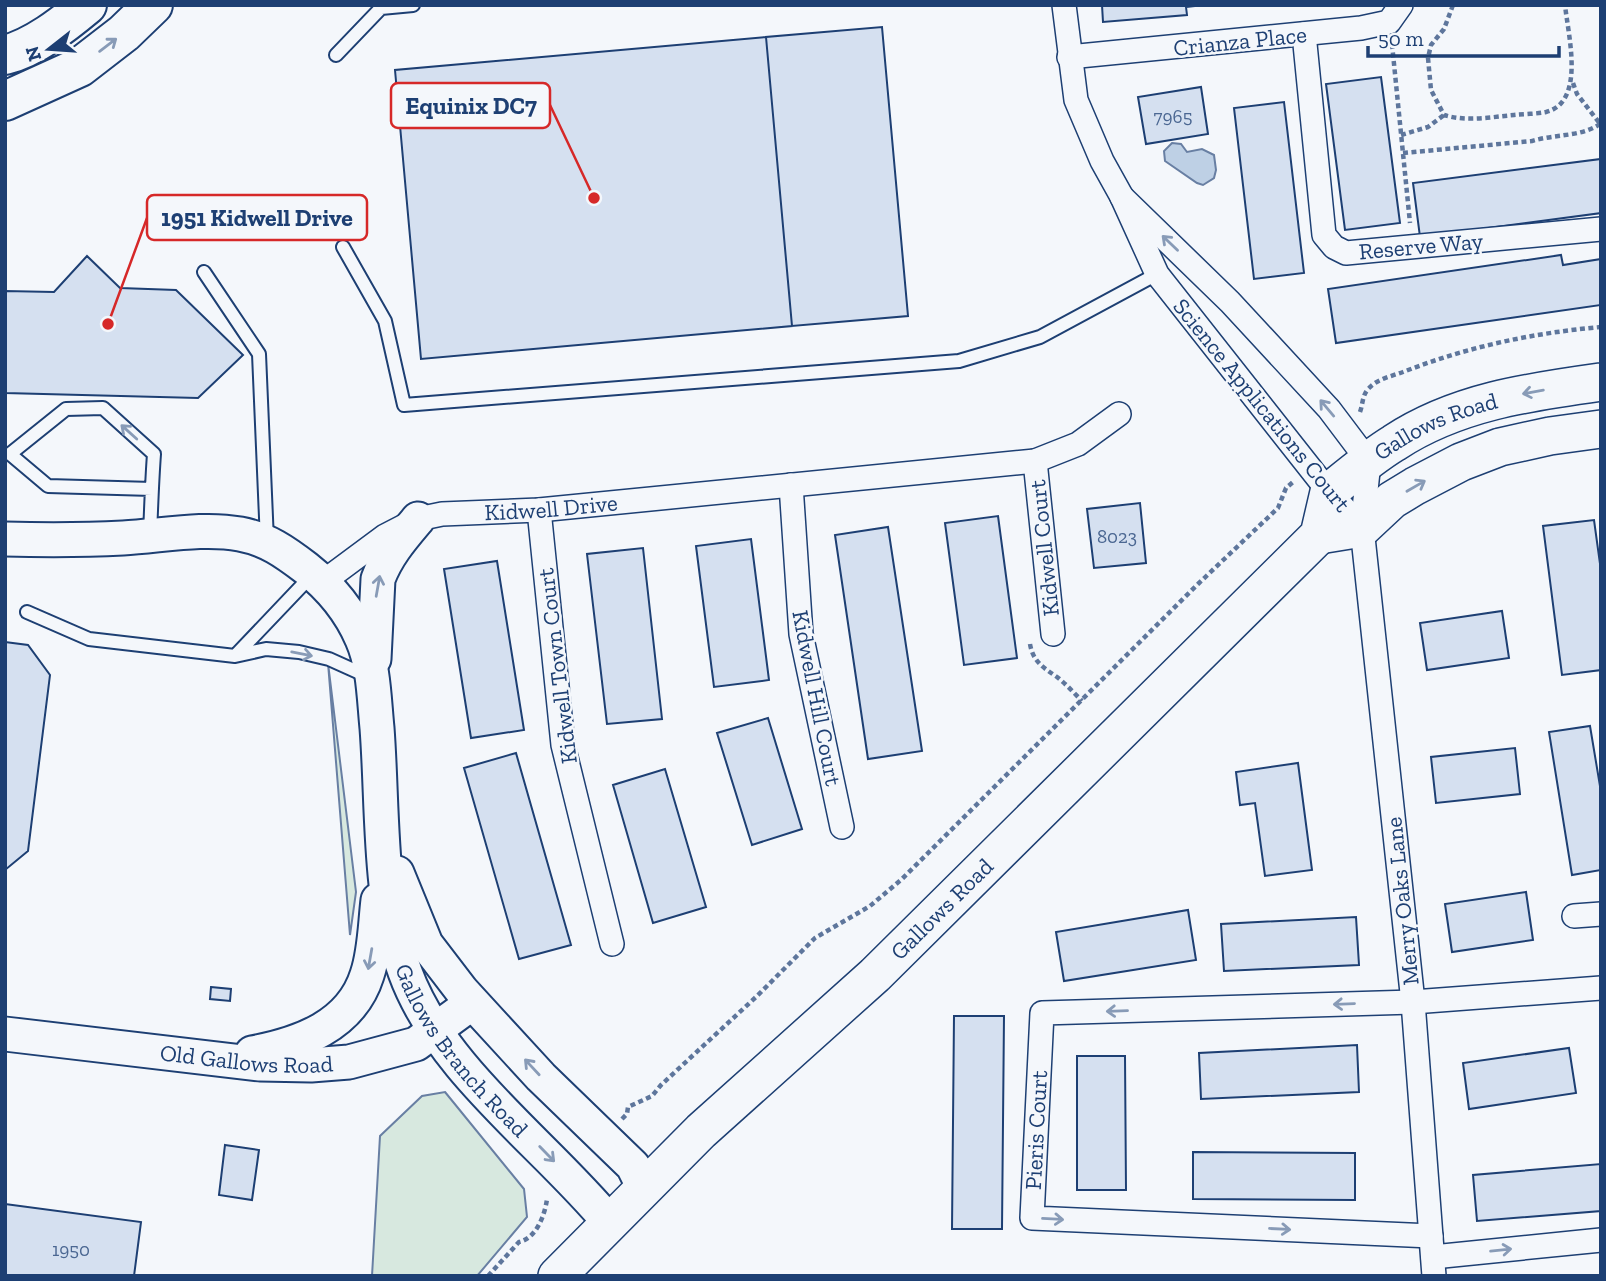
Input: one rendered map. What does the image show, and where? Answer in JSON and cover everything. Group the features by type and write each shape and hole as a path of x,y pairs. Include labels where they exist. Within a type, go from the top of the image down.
{"highway":[{"path":"5,55 14,53 61,26 87,5"},
{"path":"5,101 80,66 124,33 153,5"}],"main road":[{"name":"Gallows Road","path":"1319,480 1369,461 1394,442 1446,416 1483,402 1534,391 1601,383"},
{"name":"Gallows Road","path":"1362,528 1392,500 1461,462 1500,447 1601,429"},
{"path":"1319,480 1319,535 1362,528"},
{"name":"Gallows Road","path":"557,1276 701,1130 875,975 1319,535"}],"street":[{"name":"Science Applications Court","path":"1064,5 1076,100 1102,161 1122,197 1157,274 1319,480 1362,528"},
{"name":"Crianza Place","path":"1069,57 1361,28 1395,14"},
{"name":"Reserve Way","path":"1304,34 1324,235 1334,247 1346,253 1601,229"},
{"name":"Science Applications Court","path":"1122,197 1230,302 1329,410 1369,461 1362,528"},
{"name":"Kidwell Drive","path":"318,578 385,536 418,519 442,514 539,510 1035,461 1078,444 1119,414"},
{"name":"Kidwell Court","path":"1035,461 1053,634"},
{"name":"Kidwell Hill Court","path":"791,485 801,634 842,827"},
{"name":"Kidwell Town Court","path":"539,510 563,745 612,944"},
{"path":"373,679 378,579 388,556 418,519"},
{"name":"Merry Oaks Lane","path":"1362,528 1413,1002 1433,1256"},
{"path":"5,539 206,532 239,534 267,541 318,578"},
{"name":"Gallows Branch Road","path":"318,578 351,618 363,640 373,679 390,914 414,992 435,1031 472,1077 610,1223"},
{"path":"217,1059 266,1050 315,1034 341,1018 356,999 369,965 384,842"},
{"name":"Gallows Branch Road","path":"384,842 426,944 472,1003 541,1077 634,1166 644,1188"},
{"path":"1574,916 1601,914"},
{"path":"1413,1002 1601,988"},
{"name":"Pieris Court","path":"1413,1002 1042,1013 1032,1218 1433,1256"},
{"name":"Old Gallows Road","path":"5,1034 260,1064 311,1065 349,1062 416,1044 472,1003"},
{"path":"1433,1256 1601,1240"}],"lane":[{"path":"335,55 381,8 413,5"},
{"path":"343,247 385,321 404,405 960,361 1040,337 1157,274"},
{"path":"204,272 259,354 267,541"},
{"path":"150,536 152,489 153,454 103,408 66,409 9,454 48,486 152,489"},
{"path":"235,656 318,578"},
{"path":"27,612 89,639 235,656 266,649 299,652 329,659 373,679"}],"path":[{"path":"1403,153 1532,141 1548,136 1589,131 1600,125 1577,94 1573,82 1565,5"},
{"path":"1451,6 1444,29 1431,45 1428,58 1431,90 1444,115 1455,118 1481,118 1548,112 1558,107 1573,82"},
{"path":"1395,14 1401,135 1412,246"},
{"path":"1401,135 1428,127 1444,115"},
{"path":"1344,430 1362,410 1365,393 1378,382 1457,353 1506,339 1550,331 1601,327"},
{"path":"605,1139 627,1114 628,1107 657,1092 661,1085 815,938 870,906 895,886 1278,508 1286,488 1319,480"},
{"path":"1053,634 1029,639 1031,652 1041,668 1057,677 1082,701"},
{"path":"488,1276 519,1242 525,1241 538,1227 544,1216 547,1199 553,1197 570,1178"}],"shaded area":[{"path":"328,663 356,892 350,935"},
{"path":"445,1092 524,1189 527,1217 477,1276 372,1276 380,1136 422,1096"}],"water":[{"path":"1172,143 1181,144 1187,152 1202,149 1214,155 1214,178 1203,185 1197,183 1165,161 1164,151"}],"building":[{"path":"1102,5 1204,5 1186,7 1187,15 1103,22"},
{"path":"882,27 908,316 792,326 766,37"},
{"path":"766,37 792,326 421,359 395,70"},
{"path":"1381,77 1400,223 1345,230 1326,84"},
{"path":"1201,87 1208,134 1146,144 1138,97"},
{"path":"1284,102 1304,273 1254,279 1234,108"},
{"path":"1601,159 1601,213 1420,237 1413,183"},
{"path":"1561,255 1563,265 1601,259 1601,305 1336,343 1328,289"},
{"path":"87,256 120,288 176,290 243,355 198,398 5,393 5,291 54,292"},
{"path":"1140,503 1146,563 1094,568 1087,509"},
{"path":"998,516 1017,658 964,665 945,523"},
{"path":"1594,520 1601,571 1601,670 1562,675 1543,526"},
{"path":"888,527 922,751 868,759 835,535"},
{"path":"751,539 769,680 714,687 696,546"},
{"path":"643,548 662,719 607,724 587,554"},
{"path":"497,561 524,730 471,738 444,569"},
{"path":"1502,611 1509,658 1427,670 1420,623"},
{"path":"5,642 28,645 50,675 28,851 5,870"},
{"path":"768,718 802,829 752,845 717,733"},
{"path":"1590,726 1601,792 1601,870 1572,875 1549,732"},
{"path":"1515,748 1520,794 1436,803 1431,757"},
{"path":"516,753 571,945 519,959 464,768"},
{"path":"1298,763 1312,870 1265,876 1255,803 1240,805 1236,772"},
{"path":"665,769 706,907 653,923 613,785"},
{"path":"1526,892 1533,940 1452,952 1445,904"},
{"path":"1188,910 1196,960 1064,981 1056,932"},
{"path":"1356,917 1359,965 1224,971 1221,924"},
{"path":"211,987 231,989 230,1001 210,999"},
{"path":"954,1016 1004,1016 1002,1229 952,1229"},
{"path":"1357,1045 1359,1092 1201,1099 1199,1053"},
{"path":"1569,1048 1576,1093 1469,1109 1463,1063"},
{"path":"1077,1056 1125,1056 1126,1190 1077,1190"},
{"path":"225,1145 259,1150 252,1200 219,1195"},
{"path":"1193,1152 1355,1153 1355,1200 1193,1199"},
{"path":"1601,1164 1601,1211 1477,1221 1473,1175"},
{"path":"5,1204 141,1222 134,1276 5,1276"}],"place":[{"name":"Equinix DC7","path":"594,198"},
{"name":"1951 Kidwell Drive","path":"108,324"}]}
